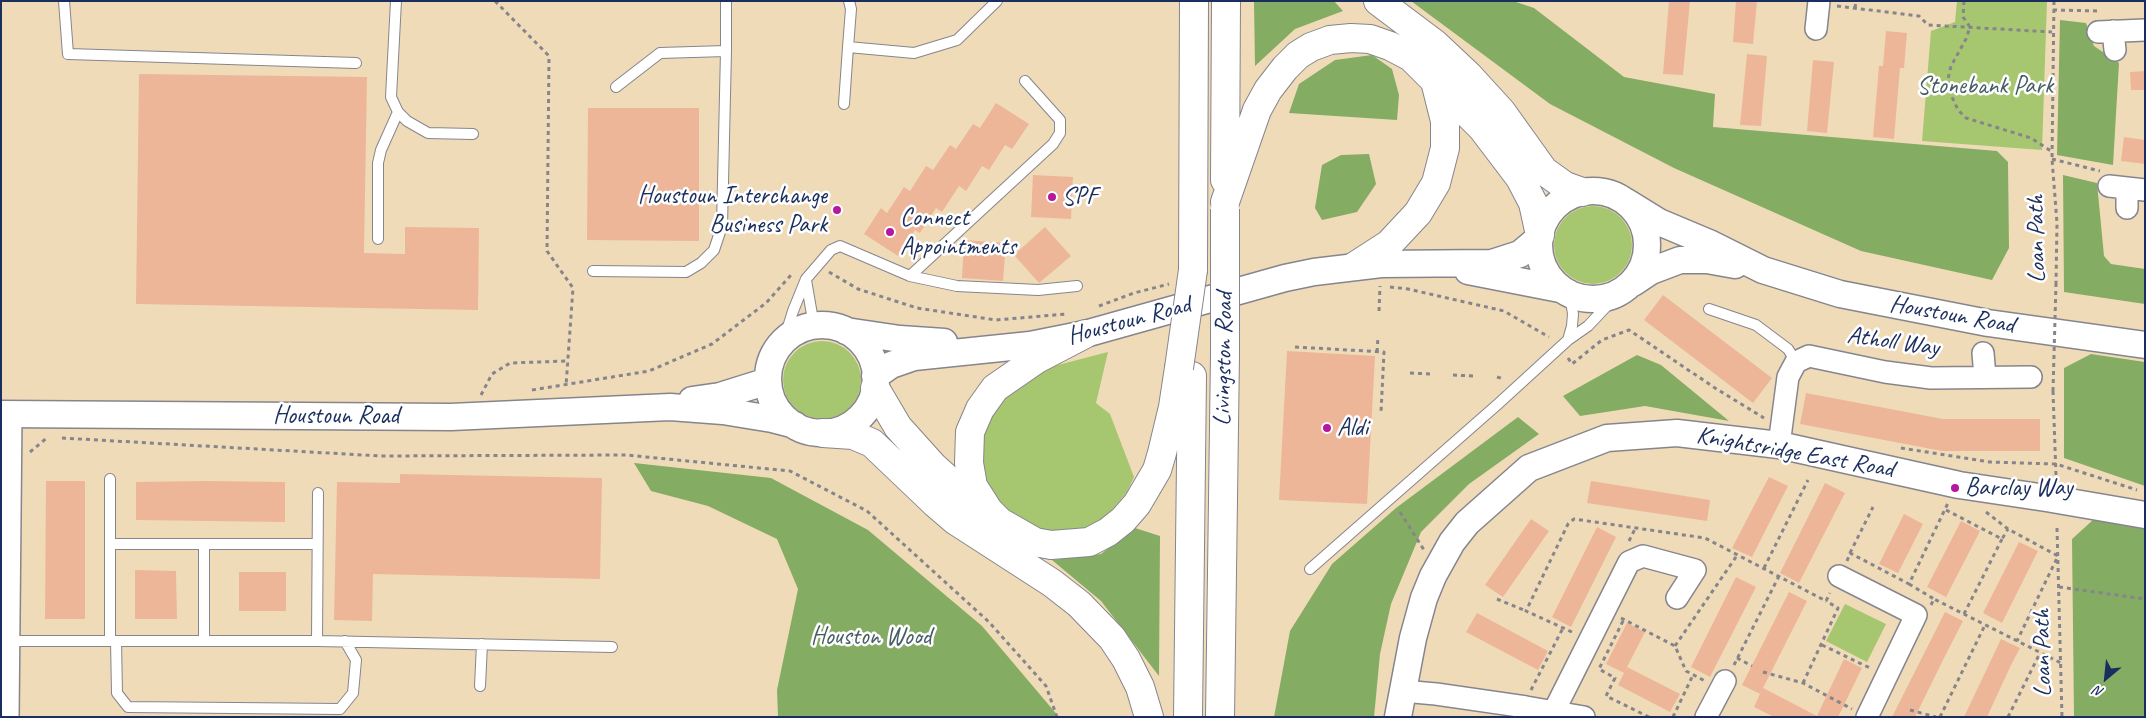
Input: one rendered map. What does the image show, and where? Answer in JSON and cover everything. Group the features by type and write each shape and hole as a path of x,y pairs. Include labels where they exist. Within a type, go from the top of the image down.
{"main road":[{"name":"Livingston Road","path":"1188,717 1185,366 1182,277 1193,218 1194,1"},
{"name":"Livingston Road","path":"1220,717 1225,354 1226,1"},
{"path":"1378,1 1435,44 1469,76 1501,111 1544,171 1565,186 1582,192"},
{"path":"1225,205 1257,110 1268,90 1285,68 1298,55 1330,40 1370,39 1390,46 1411,57 1482,128 1520,178 1533,202 1540,236"},
{"path":"1364,276 1389,244 1418,213 1436,183 1445,148 1445,121 1435,81"},
{"path":"989,511 973,486 969,463 970,432 980,409 995,388 1037,360 1077,324"},
{"path":"875,382 898,427 934,467 954,485 1006,526 1035,542 1051,545 1071,544 1089,542 1108,532 1123,520 1137,504 1157,470 1185,366"},
{"path":"824,433 853,435 872,443 956,521 1045,578 1079,604 1112,638 1126,658 1140,687 1149,717"}],"street":[{"path":"1816,29 1819,3"},
{"path":"2108,38 2145,30"},
{"path":"1597,191 1612,194 1625,201 1636,212 1644,226 1648,242 1646,258 1640,273 1624,290 1600,299 1582,299 1562,290 1550,278 1543,266 1539,252 1540,236 1545,220 1555,207 1568,198 1582,192 1597,191"},
{"name":"Houstoun Road","path":"1625,201 1659,222 1763,270"},
{"name":"Houstoun Road","path":"875,382 891,365 914,357 1030,345 1077,324 1285,278 1364,276 1381,264 1492,263 1520,254 1540,236"},
{"name":"Houstoun Road","path":"1624,290 1651,271 1680,260 1707,260 1763,270 1840,294 1988,323 2145,345"},
{"name":"Houstoun Road","path":"1440,264 1562,290"},
{"path":"814,326 830,326 845,331 857,339 866,349 873,362 875,382 870,402 862,414 844,427 824,433 809,431 795,425 784,417 776,407 770,394 768,381 772,359 784,340 803,328 814,326"},
{"name":"Houstoun Road","path":"845,331 873,336 956,342 994,348"},
{"path":"1983,353 1985,377"},
{"name":"Atholl Way","path":"1796,362 1809,356 1885,372 1931,378 2031,377"},
{"path":"1779,445 1788,377 1796,362"},
{"name":"Houstoun Road","path":"670,407 690,401 720,396 768,381"},
{"name":"Houstoun Road","path":"6,414 451,417 670,407 722,411 772,419 795,425"},
{"path":"6,414 10,466 5,529 8,717"},
{"name":"Knightsridge East Road","path":"1398,717 1419,612 1441,561 1467,523 1529,468 1607,438 1677,432 1779,445 1963,491 2145,515"},
{"path":"1554,711 1629,562 1643,556 1695,570 1676,598"},
{"path":"1839,576 1916,615 1867,716"},
{"path":"1706,717 1723,685"},
{"path":"1402,691 1464,708 1554,711 1584,717"}],"lane":[{"path":"64,1 68,54 356,63"},
{"path":"396,1 391,97 398,112 407,121 428,132 473,134"},
{"path":"593,271 686,272 701,263 714,250 722,226 726,1"},
{"path":"844,104 851,9 849,1"},
{"path":"848,47 914,53 957,40 997,1"},
{"path":"616,86 660,53 726,51"},
{"path":"910,276 1053,144 1060,133 1060,120 1025,81"},
{"path":"378,239 378,163 398,112"},
{"path":"784,340 806,279 831,250 840,246 910,276 957,286 1038,290 1077,286"},
{"path":"806,279 814,326"},
{"path":"1562,290 1571,301 1573,314 1568,340"},
{"path":"1310,569 1568,340 1588,326 1624,290"},
{"path":"1709,309 1756,325 1788,349 1796,362"},
{"path":"110,479 113,641 117,693 128,707 340,709 354,693 356,660 345,641"},
{"path":"317,641 318,494"},
{"path":"110,544 317,544"},
{"path":"204,545 204,641"},
{"path":"8,641 345,641 612,647"},
{"path":"480,686 482,644"}],"path":[{"path":"496,1 549,56 547,251 573,288 566,386"},
{"path":"1855,8 1856,1"},
{"path":"1964,1 1963,17 1970,27"},
{"name":"Loan Path","path":"2054,1 2052,32 2052,159 2057,223 2053,391 2056,476"},
{"path":"1819,3 1919,16 1928,25 2052,32"},
{"path":"1970,27 1966,39 1951,66 1948,79 1950,95 1958,110 1966,118 2031,138 2052,151"},
{"path":"2052,159 2109,173 2127,193"},
{"path":"528,390 566,386 649,371 712,344 766,303 803,262 818,266 858,289 917,308 996,320 1077,324"},
{"path":"1364,276 1380,286 1408,289 1504,310 1550,338"},
{"path":"1097,306 1182,277"},
{"path":"1379,311 1380,286"},
{"path":"1377,352 1378,338"},
{"path":"1295,347 1384,352 1385,371 1381,412"},
{"path":"490,395 480,396 492,374 510,364 568,361"},
{"path":"1410,372 1431,374"},
{"path":"1453,375 1474,376"},
{"path":"1496,377 1504,379"},
{"path":"10,466 24,466 30,453 48,437 381,456 626,455 790,471 867,511 989,622 1046,686 1057,717"},
{"path":"2056,464 2145,493"},
{"path":"1764,568 1808,480"},
{"path":"1909,584 1950,500 1963,491 2008,529 2058,556 2017,641"},
{"path":"1826,601 1873,507"},
{"path":"1946,510 2002,539"},
{"path":"1400,512 1425,551 1429,553"},
{"path":"1526,611 1568,524 1574,518 1705,538 1838,608 1803,684"},
{"name":"Loan Path","path":"2058,528 2062,717"},
{"path":"1964,614 2008,529"},
{"path":"1850,553 1934,599 2061,663"},
{"path":"1675,646 1738,554"},
{"path":"1605,610 1675,646 1686,671 1723,685 1779,576"},
{"path":"2059,587 2145,599"},
{"path":"1497,599 1563,628 1527,699"},
{"path":"1930,608 1934,599"},
{"path":"1624,620 1599,669 1615,678 1606,696 1648,717"},
{"path":"1910,710 1938,717 1985,625"},
{"path":"1821,644 1886,676"},
{"path":"2008,717 2040,653"},
{"path":"1737,658 1752,666"},
{"path":"1763,672 1803,684 1867,716"},
{"path":"1673,717 1694,675"}],"green space":[{"path":"1254,1 1334,1 1343,11 1295,29 1255,66"},
{"path":"1411,1 1513,1 1534,8 1624,77 1715,94 1713,127 1997,151 2008,162 2009,248 1992,280 1861,251 1674,168 1550,104"},
{"name":"Stonebank Park","path":"1957,1 2047,1 2042,150 1922,141 1931,31 1955,22"},
{"path":"2060,20 2086,23 2094,46 2119,63 2113,165 2057,155"},
{"path":"1372,55 1392,69 1399,95 1397,120 1289,113 1299,84 1335,60"},
{"path":"1369,154 1376,184 1357,212 1322,220 1315,208 1322,165 1341,155"},
{"path":"2063,175 2097,183 2104,256 2111,264 2145,269 2145,304 2064,292"},
{"path":"1585,206 1601,206 1615,212 1626,223 1632,237 1632,253 1626,267 1615,278 1601,284 1585,284 1571,278 1560,267 1554,253 1554,237 1560,223 1571,212"},
{"path":"814,341 830,341 844,347 855,358 861,372 861,388 855,402 844,413 830,419 814,419 800,413 789,402 783,388 783,372 789,358 800,347"},
{"path":"1108,352 1096,403 1110,414 1134,477 1127,492 1110,512 1092,527 1067,533 1039,531 1011,517 992,496 981,472 980,451 984,426 997,405 1021,382 1054,366"},
{"path":"2091,354 2145,362 2145,486 2064,458 2064,368"},
{"path":"1637,355 1661,365 1729,421 1645,406 1580,416 1563,396"},
{"path":"1518,417 1539,434 1469,484 1421,532 1391,604 1380,654 1374,717 1274,717 1290,631 1332,564 1396,508"},
{"name":"Houston Wood","path":"634,463 771,478 868,530 982,626 1059,717 778,717 777,690 798,589 777,539 708,506 651,491"},
{"path":"2093,520 2145,529 2145,717 2074,717 2072,539"},
{"path":"1135,528 1160,536 1159,676 1101,601 1052,560 1101,554"},
{"path":"1845,604 1886,624 1867,662 1826,641"}],"building":[{"path":"1669,1 1690,1 1683,75 1663,74"},
{"path":"1736,1 1757,1 1753,44 1733,42"},
{"path":"1886,31 1907,33 1904,68 1900,68 1894,139 1873,137 1879,66 1883,66"},
{"path":"1747,54 1767,56 1761,126 1740,125"},
{"path":"1813,60 1834,62 1827,133 1807,131"},
{"path":"2145,71 2145,90 2131,90 2130,72"},
{"path":"139,74 367,77 364,253 405,254 405,227 479,228 478,310 136,304"},
{"path":"996,103 1029,124 1012,149 1005,145 989,170 982,166 966,191 959,186 942,212 936,208 920,233 915,230 898,256 864,234 881,208 887,213 904,187 910,191 926,166 933,170 950,145 956,149 973,124 980,128"},
{"path":"588,108 699,108 699,241 587,240"},
{"path":"2124,137 2145,140 2145,164 2121,161"},
{"name":"SPF","path":"1033,175 1073,177 1071,219 1031,217"},
{"path":"1045,227 1071,256 1039,283 1014,255"},
{"path":"964,240 1006,243 1003,281 962,278"},
{"path":"1663,295 1772,378 1753,403 1644,320"},
{"name":"Aldi","path":"1287,351 1375,356 1367,504 1279,500"},
{"path":"1806,393 1943,419 2040,419 2040,451 1942,451 1800,424"},
{"path":"400,474 602,478 600,579 373,574 372,621 334,620 337,482 400,483"},
{"path":"1769,477 1788,486 1752,557 1732,548"},
{"path":"46,481 85,481 85,619 45,619"},
{"path":"1591,481 1710,500 1707,521 1587,503"},
{"path":"136,482 285,482 285,522 136,520"},
{"path":"1825,483 1845,493 1799,583 1780,573"},
{"path":"1904,514 1923,524 1898,573 1879,564"},
{"path":"1531,519 1549,531 1503,597 1485,585"},
{"path":"1961,521 1980,531 1946,597 1927,587"},
{"path":"1597,527 1616,537 1571,627 1552,617"},
{"path":"2019,542 2038,551 2002,623 1983,613"},
{"path":"135,570 176,571 177,619 135,619"},
{"path":"239,572 286,572 286,611 239,611"},
{"path":"1736,577 1756,587 1710,677 1691,667"},
{"path":"1789,592 1807,601 1763,688 1817,716 1844,659 1862,668 1838,717 1774,717 1754,707 1760,694 1742,685"},
{"path":"1945,612 1963,621 1915,717 1892,717"},
{"path":"1477,613 1548,651 1538,670 1466,632"},
{"path":"1627,623 1645,632 1624,673 1606,664"},
{"path":"2001,639 2020,648 1987,717 1964,717"},
{"path":"1627,667 1680,694 1670,712 1618,685"}],"place":[{"name":"SPF","path":"1052,197"},
{"name":"Houstoun Interchange Business Park","path":"837,210"},
{"name":"Connect Appointments","path":"890,232"},
{"name":"Aldi","path":"1327,428"},
{"name":"Barclay Way","path":"1955,488"}]}
